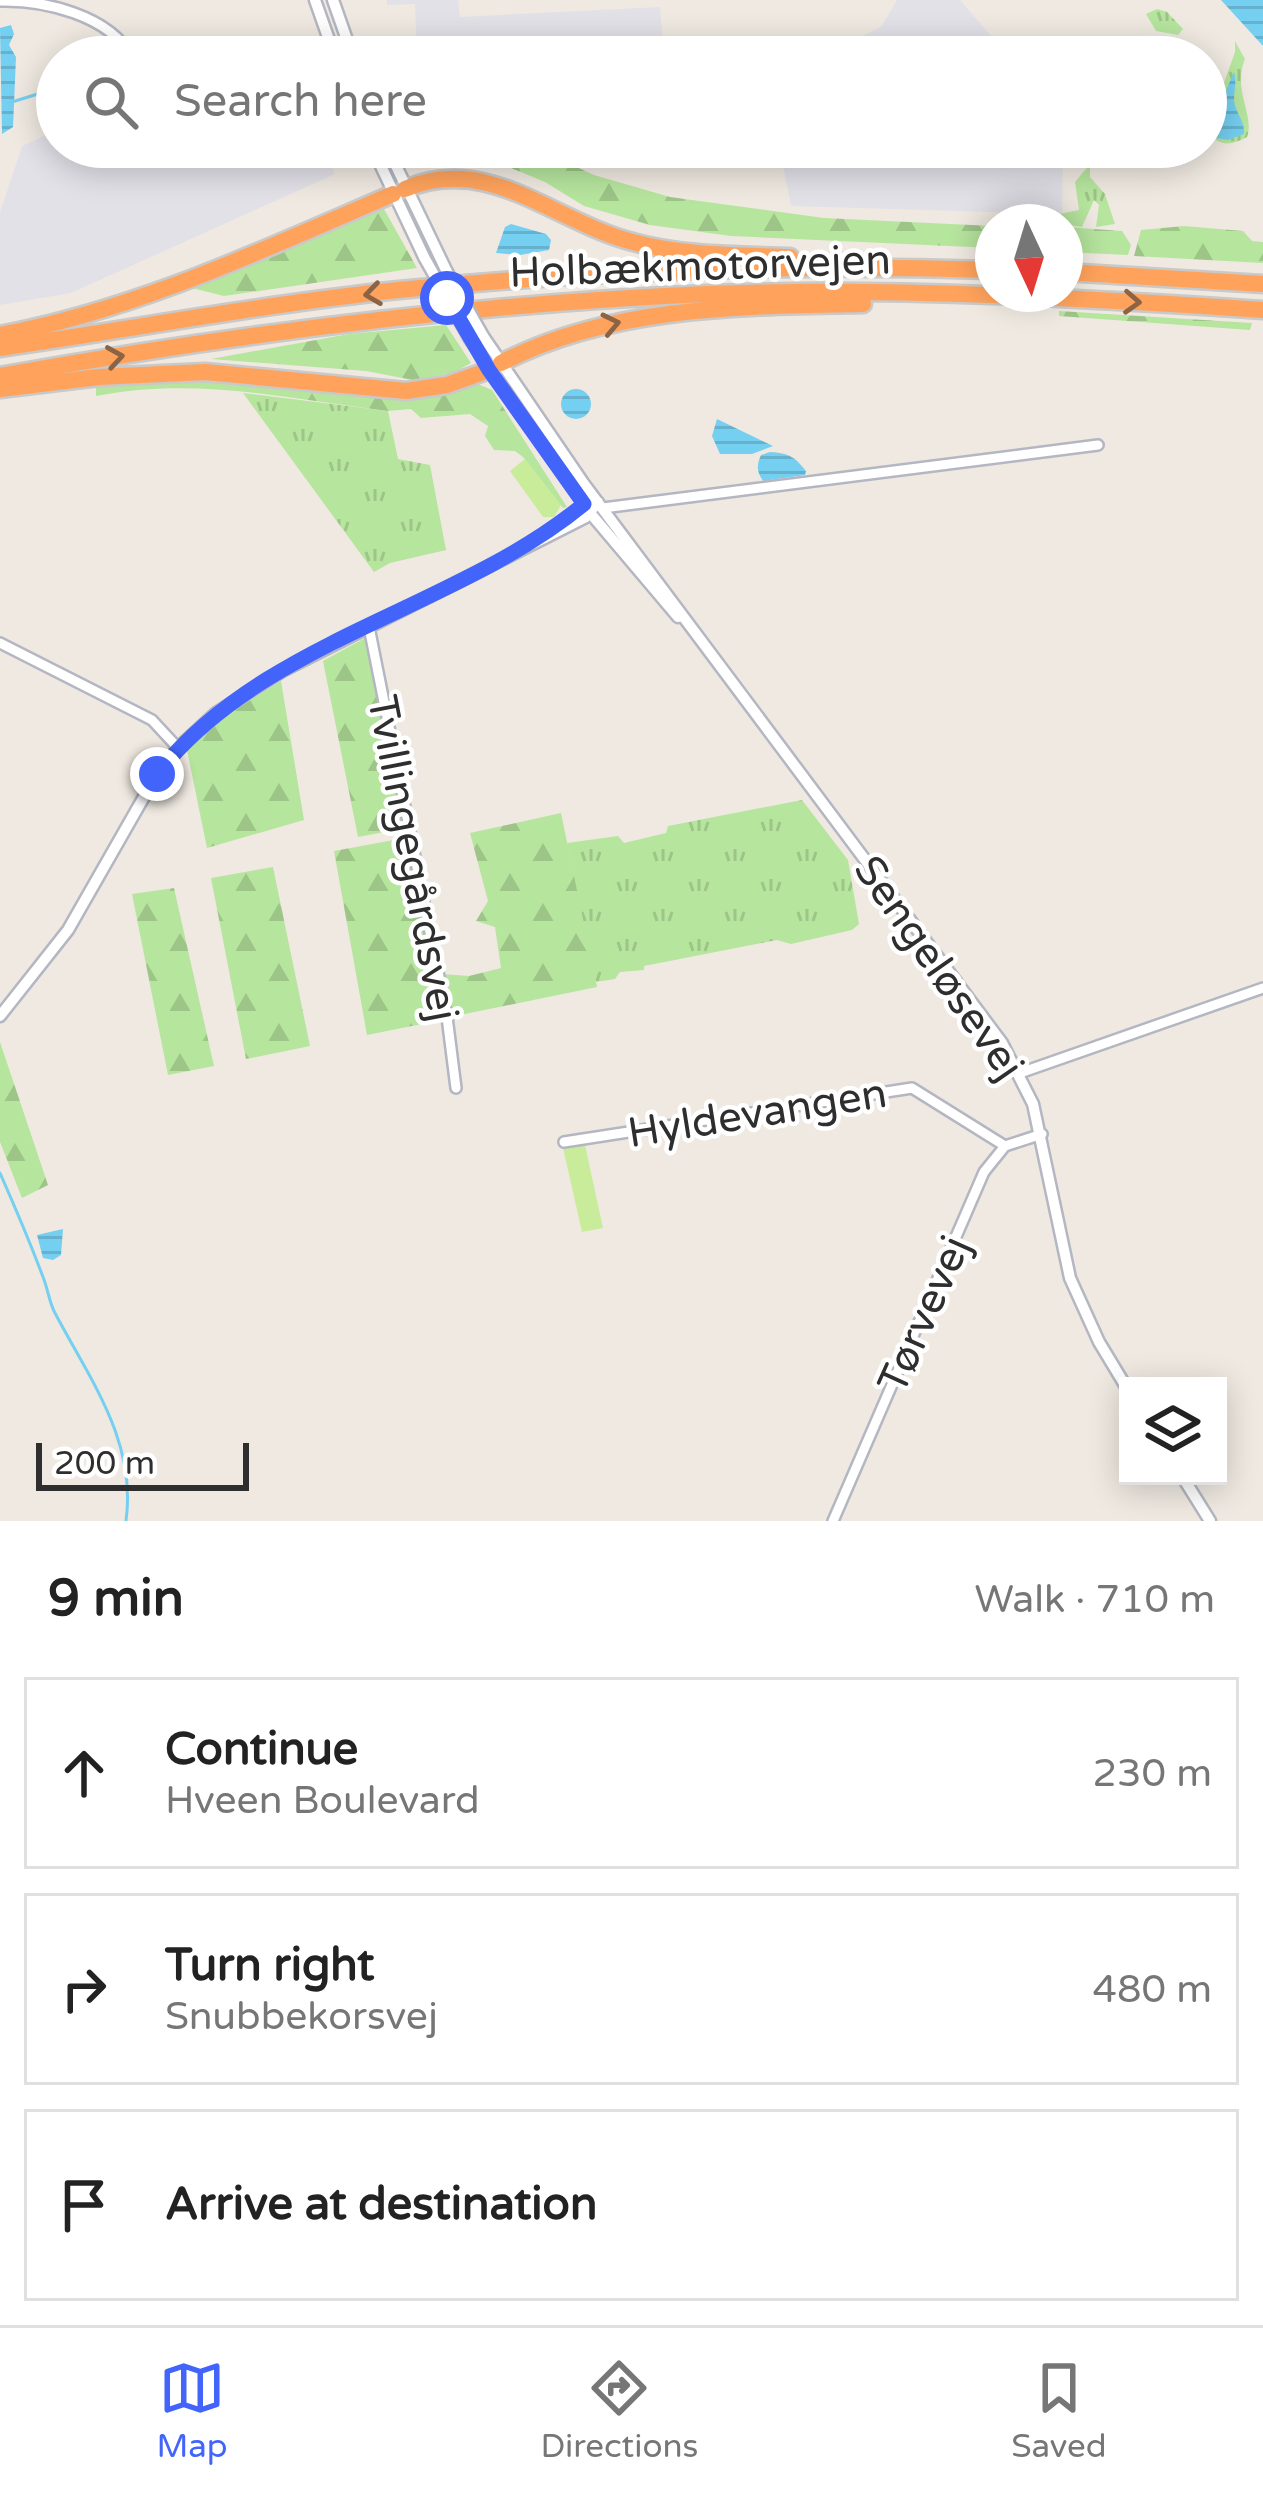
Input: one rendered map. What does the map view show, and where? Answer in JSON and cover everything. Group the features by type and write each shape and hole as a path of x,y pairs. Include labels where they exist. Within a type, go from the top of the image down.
{"highway":[{"path":"0,335 170,288 437,179 481,178 574,223 634,243 692,252 813,258 831,266"},
{"name":"Holbækmotorvejen","path":"0,348 395,291 544,278 831,266 975,270"},
{"path":"1083,273 1263,284"},
{"name":"Holbækmotorvejen","path":"0,376 398,317 709,294 954,294 1263,310"},
{"path":"0,389 205,371 406,391 447,385 556,338 637,319 717,310 910,303 954,294"}],"street":[{"path":"316,0 328,36"},
{"path":"333,0 345,36"},
{"path":"0,2 41,3 116,36"},
{"path":"385,168 438,255 477,337"},
{"path":"393,168 424,257 495,366"},
{"name":"Sengeløsevej","path":"495,366 1020,1073 1042,1134 1070,1279 1120,1377"},
{"name":"Sengeløsevej","path":"495,366 587,509 705,645"},
{"path":"0,1016 52,955 139,801 178,748 245,692 587,509 1097,445"},
{"name":"Tvillingegårdsvej","path":"369,627 456,1088"},
{"path":"0,643 152,720 178,748"},
{"path":"1020,1073 1263,988"},
{"name":"Hyldevangen","path":"565,1142 912,1088 1005,1146"},
{"path":"1005,1146 1042,1134"},
{"name":"Tørvevej","path":"833,1521 984,1172 1005,1146"},
{"path":"1188,1485 1210,1521"}],"shaded area":[{"path":"387,0 458,0 460,17 660,7 662,36 416,36 415,4 387,5"},
{"path":"897,0 960,0 991,36 863,36 881,27"},
{"path":"36,140 36,168 332,168 335,174 71,293 0,305 0,212 22,146"},
{"path":"784,168 1063,168 1062,204 975,204 975,211 791,206"}],"green space":[{"path":"1157,9 1167,12 1183,29 1178,35 1156,31 1146,14"},
{"path":"1235,41 1245,59 1241,81 1249,129 1247,137 1227,143 1227,74"},
{"path":"511,168 579,168 670,197 824,218 975,225 975,247 731,236 650,225 584,206"},
{"path":"1090,168 1090,177 1105,194 1115,224 1096,227 1099,205 1094,200 1083,225 1083,204 1078,204 1075,182"},
{"path":"384,209 417,268 224,296 192,288"},
{"path":"1184,226 1243,231 1252,241 1263,242 1263,263 1134,256 1141,230"},
{"path":"1083,228 1122,231 1131,245 1128,255 1083,253"},
{"path":"1059,312 1075,312 1252,323 1250,330 1059,316"},
{"path":"446,325 471,363 453,373 413,380 366,371 211,359 349,334"},
{"path":"171,381 440,394 478,384 492,390 567,507 563,508 523,457 515,451 494,450 485,436 488,426 470,414 421,418 411,409 388,411 206,389 133,390 96,396 96,386"},
{"path":"243,393 388,411 398,459 430,465 446,550 390,563 374,572"},
{"path":"525,459 561,505 554,517 543,517 510,471"},
{"path":"365,638 405,828 358,837 323,661"},
{"path":"281,681 304,820 207,848 187,750 231,712"},
{"path":"802,800 848,860 859,924 852,930 791,944 777,940 644,966 644,970 620,972 615,979 595,982 567,843 618,836 624,843 666,833 668,826"},
{"path":"561,813 597,987 450,1017 441,974 469,976 501,968 495,927 476,921 488,901 470,833"},
{"path":"405,838 442,1020 367,1035 334,851"},
{"path":"273,867 310,1046 246,1059 211,878"},
{"path":"174,888 214,1066 168,1075 132,894"},
{"path":"0,1042 48,1185 22,1198 0,1142"},
{"path":"585,1145 603,1228 582,1232 563,1148"}],"water":[{"path":"1221,0 1263,0 1263,46"},
{"path":"11,25 14,34 9,45 16,57 13,127 2,134 0,28"},
{"path":"1234,72 1234,100 1244,134 1228,140 1227,140 1227,88"},
{"path":"511,224 546,234 551,240 549,250 496,253 505,227"},
{"path":"576,389 591,404 576,419 561,404"},
{"path":"717,419 773,446 752,454 720,454 712,436"},
{"path":"770,452 795,459 805,475 763,481 758,462"},
{"path":"63,1229 61,1255 53,1260 43,1258 37,1235"}],"waterway":[{"path":"12,102 36,95"},
{"path":"0,1173 53,1309 118,1438 128,1492 126,1521"}],"route":[{"path":"157,774 178,748 245,692 520,550 584,504 489,370 447,298"}]}
